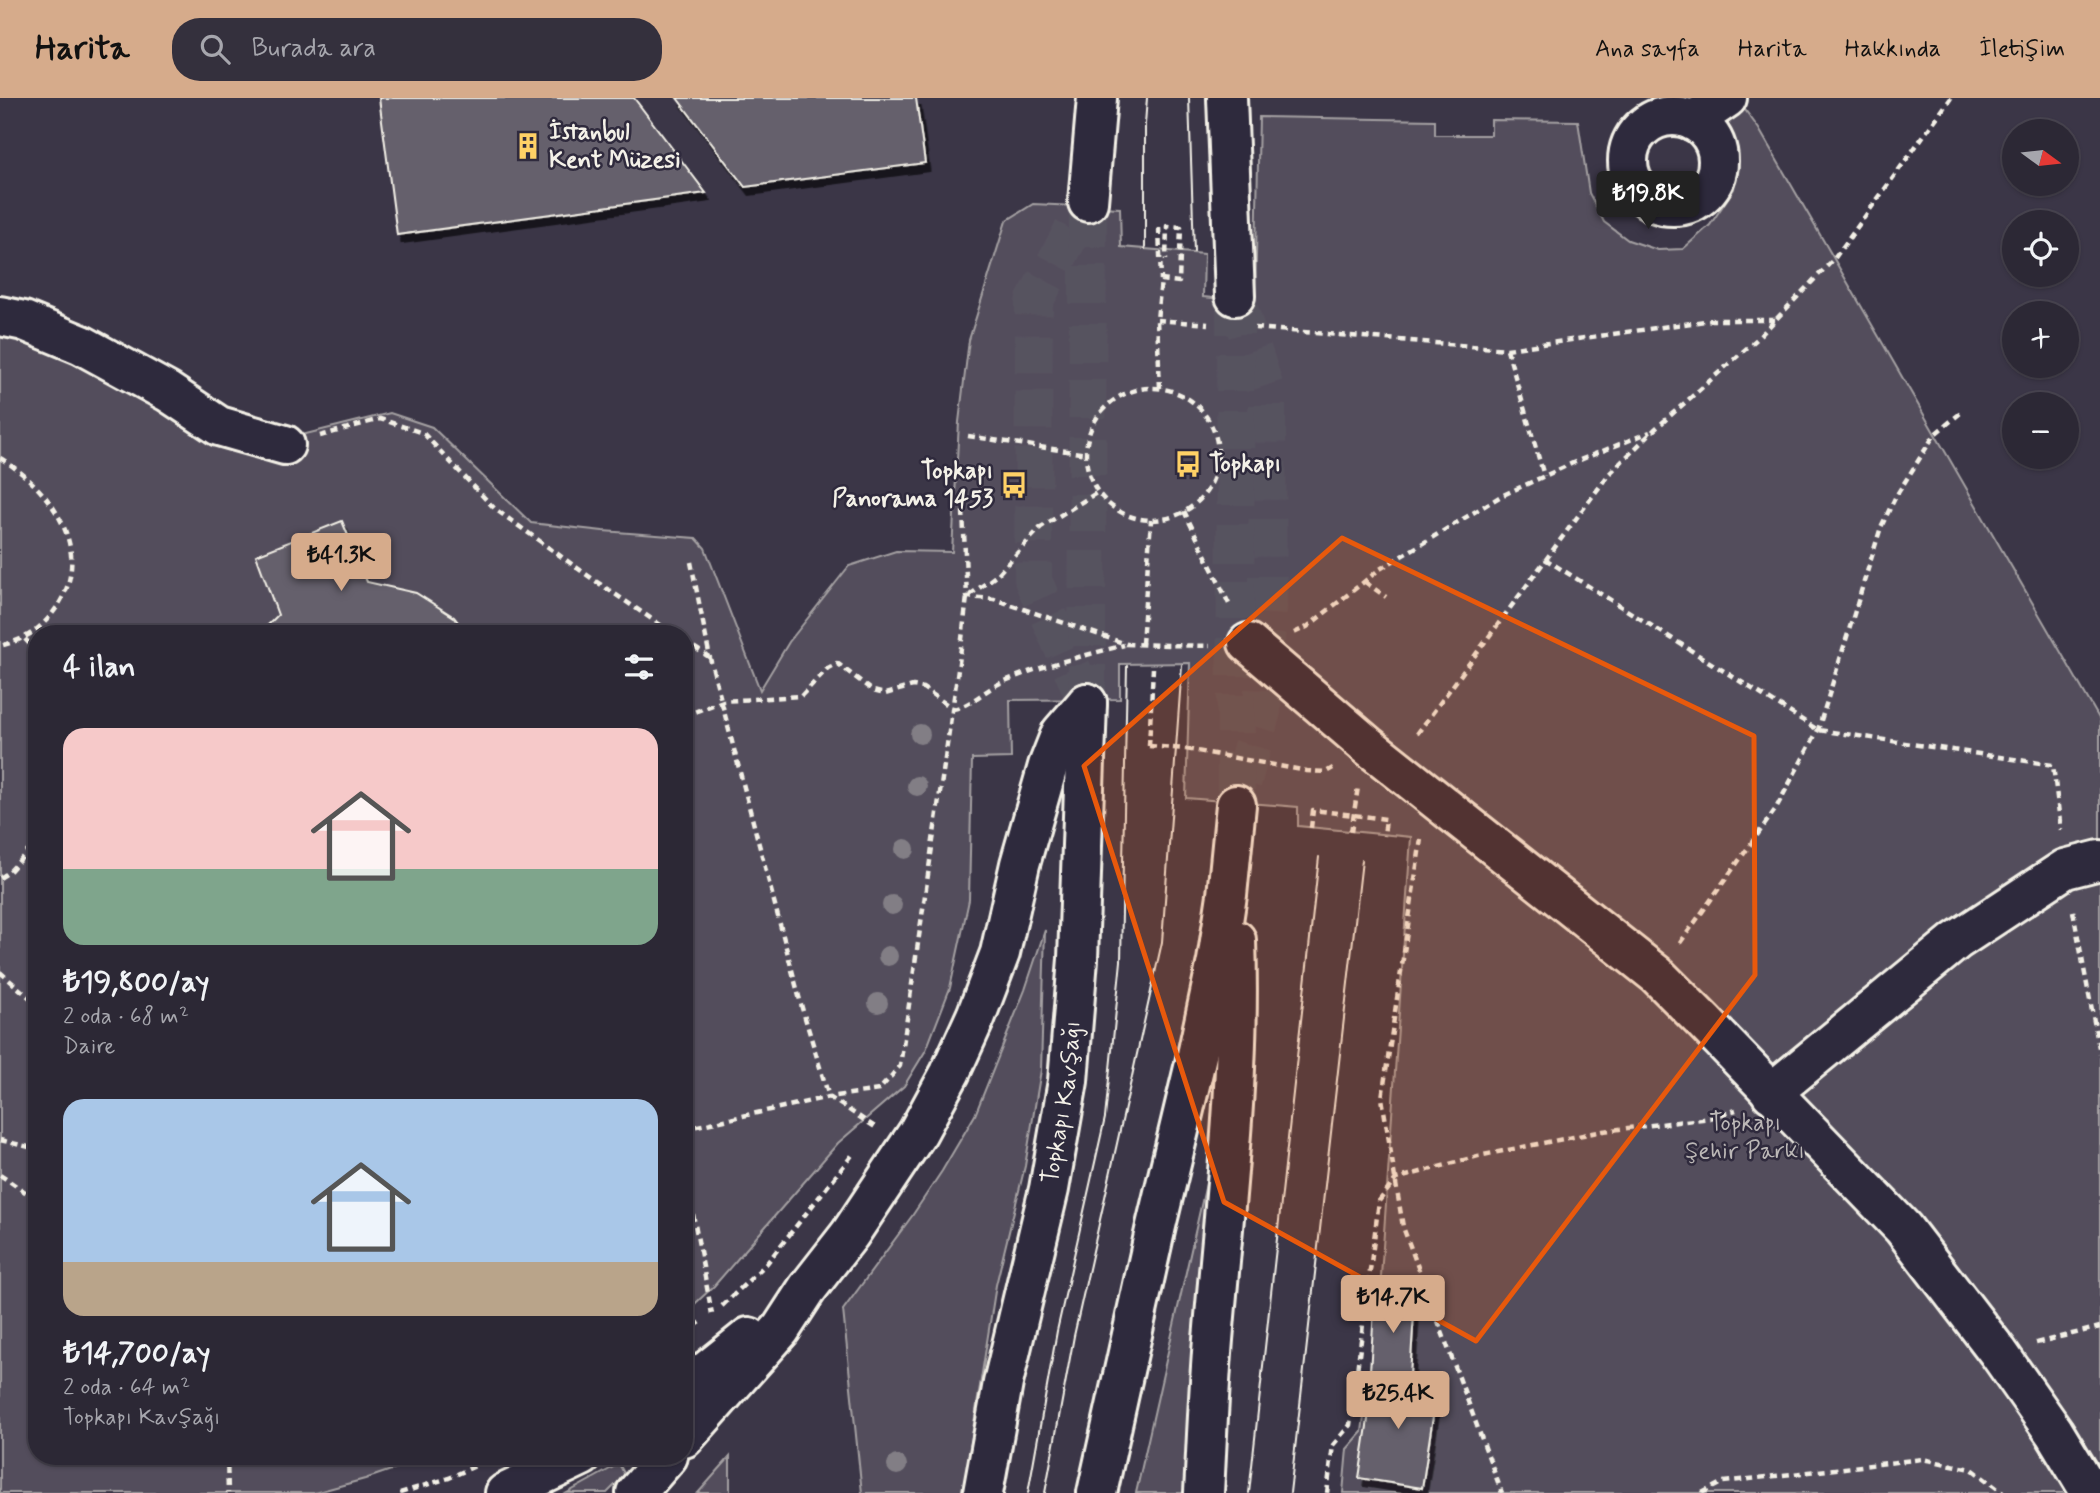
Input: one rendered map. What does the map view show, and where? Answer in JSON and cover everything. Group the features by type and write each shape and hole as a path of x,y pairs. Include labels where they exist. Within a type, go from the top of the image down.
{"main road":[{"path":"1088,202 1097,98"},
{"path":"1227,98 1231,167 1232,316"},
{"path":"1693,121 1727,98"},
{"path":"0,316 24,321 82,345 167,392 219,426 285,445"},
{"path":"1248,643 1381,756 1657,975 1903,1228 1998,1352 2054,1432 2091,1493"},
{"name":"Topkapı Kavşağı","path":"908,1148 950,1073 976,1016 1000,953 1020,864 1048,766 1061,733 1087,703 1078,960 1068,1081 1049,1189 1003,1383 983,1493"},
{"path":"1097,1493 1217,961 1236,805 1236,1065 1227,1200 1214,1330 1204,1493"},
{"path":"1771,1093 1956,941 2082,864"},
{"path":"693,1428 781,1329 908,1148"},
{"path":"693,1382 807,1289"},
{"path":"505,1493 563,1465"},
{"path":"636,1493 660,1465"}],"path":[{"path":"1153,668 1149,746 1186,749 1326,772 1381,756 1545,559 1609,474 1777,320 1834,259 1951,98"},
{"path":"1161,280 1179,282 1181,228 1167,226 1166,260"},
{"path":"1160,228 1161,280 1157,320 1160,388"},
{"path":"1157,320 1232,316 1507,349 1712,320 1777,320"},
{"path":"1507,349 1544,475"},
{"path":"1142,388 1160,388 1180,394 1197,405 1210,422 1216,441 1217,461 1212,481 1200,499 1184,511 1168,518 1151,520 1130,516 1112,507 1098,492 1089,474 1086,454 1088,435 1096,418 1108,404 1124,393 1142,388"},
{"path":"1657,975 1776,810 1818,730 1881,527 1896,496 1935,434 1963,411"},
{"path":"285,445 380,419 423,433 495,509 661,625"},
{"path":"693,713 723,701 801,696 828,668 837,663 873,691 885,694 913,686 923,688 953,709 964,707 998,684 1024,673 1126,644 1211,646 1282,640 1307,628 1380,569 1501,496 1544,475 1654,430"},
{"path":"968,436 1086,454"},
{"path":"0,458 30,480 53,506 64,528 73,560 67,592 40,625"},
{"path":"967,597 997,575 1041,527 1098,492"},
{"path":"693,1127 830,1097 879,1090 900,1066 967,597 963,511"},
{"path":"1184,511 1248,643"},
{"path":"1142,644 1151,520"},
{"path":"1545,559 1818,730 2053,765 2082,864 2100,1053"},
{"path":"691,562 710,658 802,1008 830,1097 908,1148"},
{"path":"1364,582 1386,597"},
{"path":"967,597 994,599 1126,644"},
{"path":"0,646 28,636"},
{"path":"25,639 28,642"},
{"path":"693,646 710,658"},
{"path":"1428,793 1382,1098 1404,1227 1502,1493"},
{"path":"1311,828 1313,810 1386,819 1384,836"},
{"path":"0,878 28,852"},
{"path":"0,972 28,996"},
{"path":"1327,1493 1332,1445 1350,1425 1379,1201 1396,1179 1478,1156 1603,1131 1710,1118 1741,1109 1771,1093"},
{"path":"0,1140 28,1147"},
{"path":"693,1326 712,1314 767,1263 847,1162"},
{"path":"0,1175 28,1194"},
{"path":"693,1214 712,1314"},
{"path":"1998,1352 2100,1327"},
{"path":"1702,1493 1723,1482 1922,1459 1972,1469 2003,1493"},
{"path":"228,1465 228,1493"},
{"path":"400,1493 449,1478 477,1465"}],"highlighted area":[{"path":"1342,538 1754,736 1755,975 1476,1341 1224,1202 1084,766"}],"green space":[{"name":"Topkapı Şehir Parkı","path":"1740,103 1759,129 2100,720 2100,1493 1343,1493 1347,1449 1362,1432 1380,1291 1411,837 1298,826 1298,807 1186,798 1190,663 1120,664 1120,699 1010,700 1011,758 972,759 969,900 950,988 926,1050 904,1086 838,1143 714,1286 693,1306 693,625 28,625 28,1465 406,1465 314,1493 0,1493 0,309 212,407 298,436 390,413 432,427 531,523 696,538 705,548 760,690 789,642 849,566 896,551 952,552 959,422 969,340 1006,221 1033,204 1120,208 1121,247 1204,254 1203,297 1255,302 1259,117 1435,120 1435,135 1491,135 1491,120 1578,121 1589,193 1604,222 1628,240 1658,250 1683,249 1710,225 1734,189 1738,155 1722,119"},
{"path":"1045,930 1041,1070 1025,1166 996,1285 963,1493 862,1493 843,1310 912,1216 975,1115 1025,990"},
{"path":"1215,1144 1186,1493 1136,1493"},
{"path":"730,1457 730,1493 698,1493"},
{"path":"617,1465 625,1475 607,1493 567,1493"}],"building":[{"name":"İstanbul Kent Müzesi","path":"379,98 634,98 706,193 397,235"},
{"name":"İstanbul Kent Müzesi","path":"677,98 916,98 925,163 745,187"},
{"path":"342,521 367,582 416,593 454,617 460,625 268,625 278,615 256,555"},
{"path":"1375,1295 1415,1298 1410,1375 1370,1372"},
{"path":"1375,1374 1438,1384 1422,1488 1359,1478"}],"tunnel":[{"path":"1087,703 1033,580 1034,302 1088,202"},
{"path":"1087,703 1088,202"},
{"path":"1235,296 1267,394 1268,607 1262,711 1236,805"},
{"path":"1235,296 1236,805"}],"tram line":[{"path":"1145,249 1147,98"},
{"path":"1189,98 1194,252"},
{"path":"1045,1493 1074,1336 1162,942 1182,665"},
{"path":"1028,1493 1057,1331 1105,1118 1121,961 1127,666"},
{"path":"1249,1493 1319,857"},
{"path":"1290,1493 1362,860"}],"place":[{"name":"İstanbul Kent Müzesi","path":"528,146"},
{"name":"Topkapı","path":"1188,464"},
{"name":"Topkapı Panorama 1453","path":"1014,485"}]}
